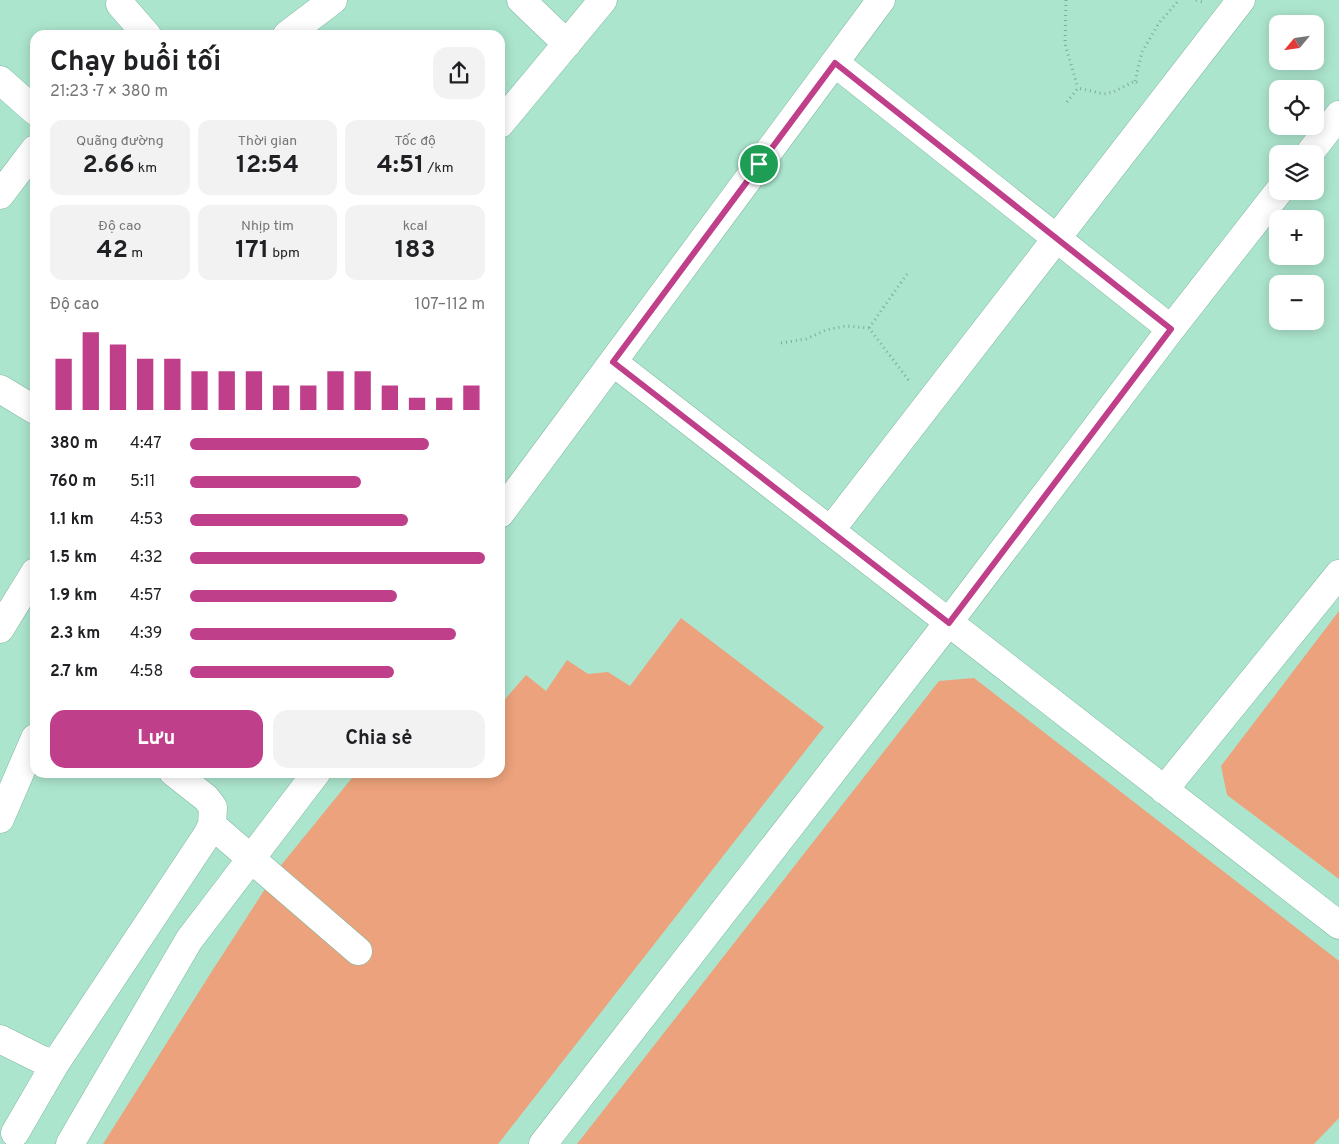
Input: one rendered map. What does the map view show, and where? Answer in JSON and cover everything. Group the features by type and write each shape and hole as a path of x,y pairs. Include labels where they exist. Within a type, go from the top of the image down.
{"street":[{"path":"294,30 333,0"},
{"path":"521,0 567,44"},
{"path":"505,118 603,0"},
{"path":"505,507 881,0"},
{"path":"830,531 1241,0"},
{"path":"120,4 143,30"},
{"path":"835,63 1171,329"},
{"path":"0,80 30,107"},
{"path":"1315,145 1339,115"},
{"path":"0,195 30,156"},
{"path":"543,1144 949,623 1171,329 1272,200"},
{"path":"613,362 1339,925"},
{"path":"0,388 30,407"},
{"path":"1164,790 1339,574"},
{"path":"0,629 30,580"},
{"path":"0,819 30,750"},
{"path":"15,1132 56,1064 184,872 212,825 213,807 206,798 181,778"},
{"path":"70,1144 188,940 312,778"},
{"path":"212,825 358,951"},
{"path":"0,1039 42,1060 56,1064"}],"path":[{"path":"1066,0 1065,44 1078,88"},
{"path":"1078,88 1104,94 1113,92 1135,81 1142,52 1159,23 1179,0"},
{"path":"1135,81 1142,87"},
{"path":"1067,102 1078,88"},
{"path":"869,328 907,274"},
{"path":"781,343 806,339 826,330 845,326 869,328 914,385"}],"shaded area":[{"path":"1339,611 1339,879 1227,795 1221,766"},
{"path":"681,618 824,727 498,1144 103,1144 278,869 352,778 505,778 505,699 526,675 546,691 567,660 588,674 608,672 630,686"},
{"path":"974,678 1339,961 1339,1118 1314,1144 577,1144 939,681"}],"route":[{"path":"835,63 1171,329 949,623 613,362 759,164 835,63"}]}
